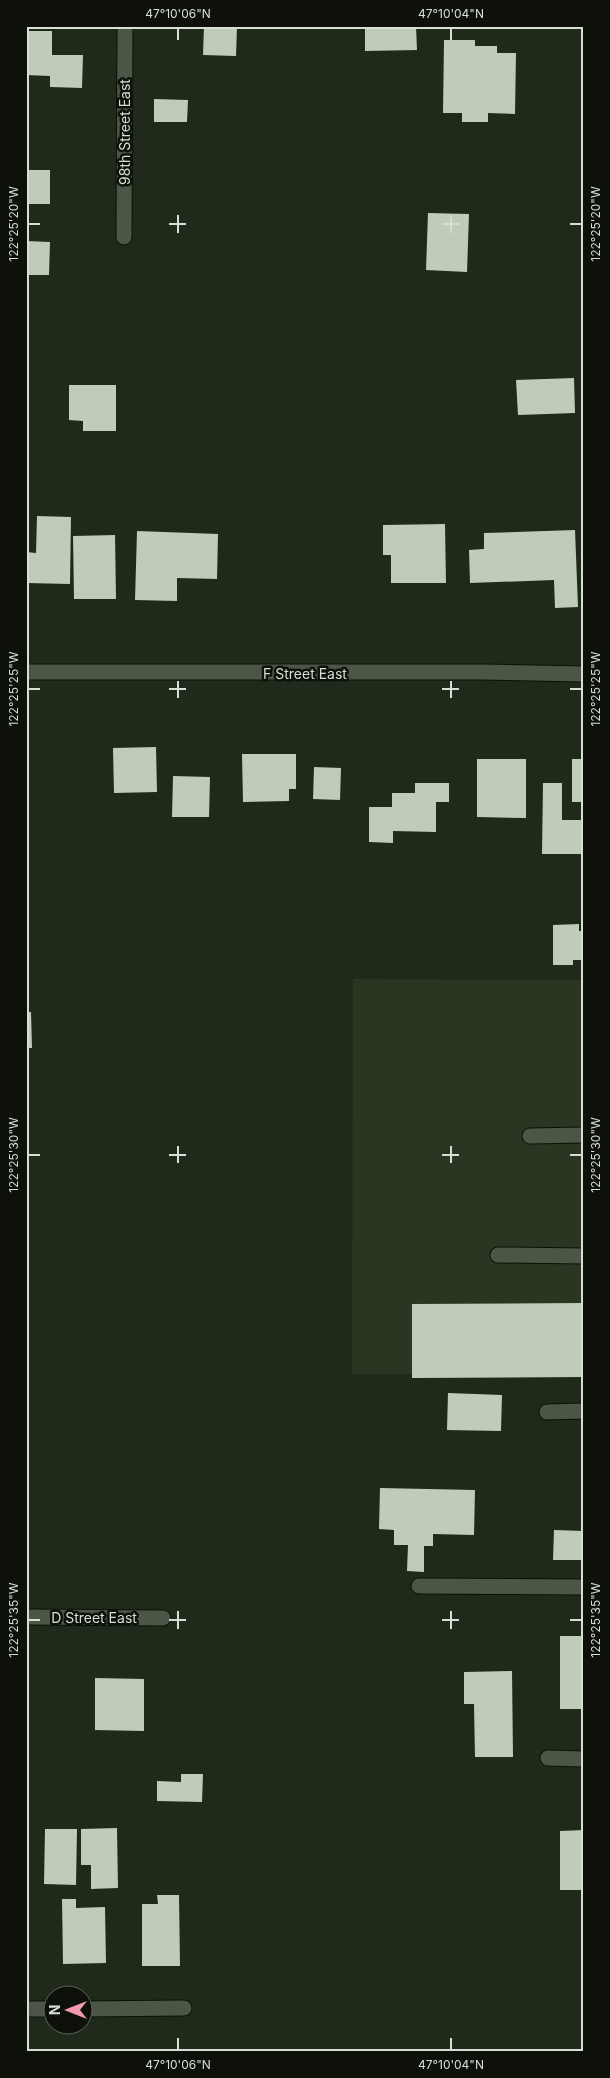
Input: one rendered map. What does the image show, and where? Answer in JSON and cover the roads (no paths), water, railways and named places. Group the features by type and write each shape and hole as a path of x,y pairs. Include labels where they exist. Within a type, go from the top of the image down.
{"street":[{"name":"98th Street East","path":"124,237 125,26"},
{"name":"F Street East","path":"26,672 483,672 584,674"},
{"path":"530,1136 584,1136"},
{"path":"498,1255 584,1256"},
{"path":"547,1412 584,1411"},
{"path":"419,1586 584,1587"},
{"name":"D Street East","path":"26,1617 162,1618"},
{"path":"548,1758 584,1759"},
{"path":"92,2009 184,2008"},
{"path":"26,2009 42,2009"}]}
